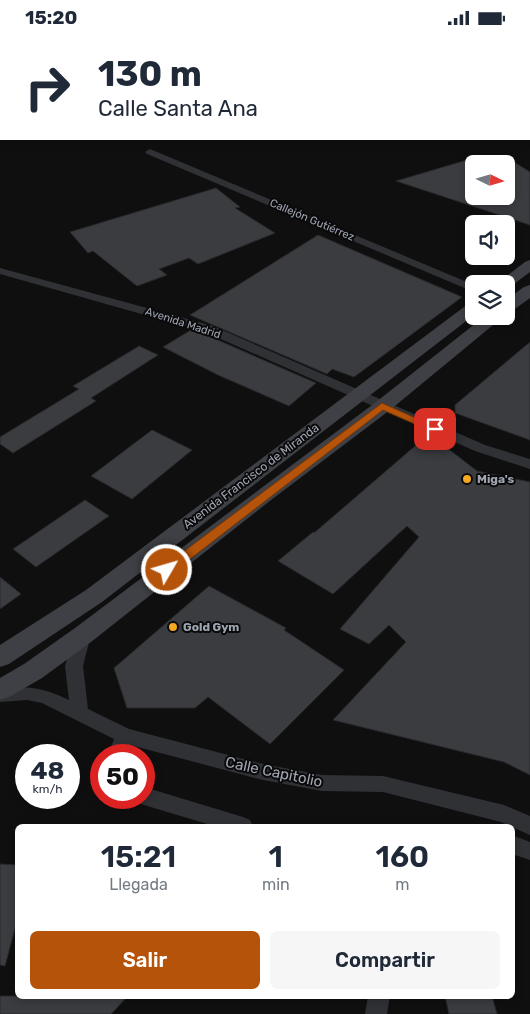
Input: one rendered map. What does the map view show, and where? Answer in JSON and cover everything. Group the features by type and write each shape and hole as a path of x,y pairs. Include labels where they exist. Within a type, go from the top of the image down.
{"main road":[{"path":"515,276 530,265"},
{"path":"515,301 530,290"},
{"name":"Avenida Francisco de Miranda","path":"0,657 94,596 465,314"},
{"name":"Avenida Francisco de Miranda","path":"0,690 33,671 83,635 485,325"}],"street":[{"name":"Callejón Gutiérrez","path":"150,152 465,285"},
{"name":"Avenida Madrid","path":"0,271 209,329 480,448 530,464"},
{"path":"80,713 74,666 83,635"},
{"name":"Calle Capitolio","path":"0,695 28,693 45,696 125,736 264,772 322,783 383,784 504,814 530,826"},
{"path":"122,744 125,736"},
{"path":"155,799 236,824"},
{"path":"515,845 530,851"},
{"path":"376,1014 379,999"}],"building":[{"path":"465,161 465,204 396,181"},
{"path":"515,163 530,172 530,225 515,220 515,215 500,215 469,205 515,205"},
{"path":"216,188 240,207 235,208 275,233 198,264 189,258 159,269 167,275 137,286 93,251 88,253 70,232"},
{"path":"318,235 462,297 354,377 332,369 327,374 190,315"},
{"path":"191,330 316,383 289,406 218,375 163,347"},
{"path":"530,342 530,440 455,413 455,405"},
{"path":"139,346 158,355 91,398 96,401 13,453 0,444 0,437 79,389 73,386"},
{"path":"152,430 192,450 132,499 91,476"},
{"path":"429,434 477,471 530,482 530,775 504,762 333,720 406,642 389,625 369,644 340,629 419,537 407,526 333,594 278,561 314,533"},
{"path":"85,500 109,516 36,567 13,549"},
{"path":"0,577 21,594 0,609"},
{"path":"209,586 286,628 284,630 344,670 270,744 208,697 195,708 127,708 114,668"},
{"path":"0,864 15,865 15,928 5,966 0,965"},
{"path":"0,996 15,996 15,999 125,999 111,1014 0,1014"},
{"path":"446,999 493,999 497,1014 449,1014"}],"place":[{"name":"Miga's","path":"467,479"},
{"name":"Gold Gym","path":"173,627"}],"route":[{"path":"167,570 382,406 435,429"}]}
